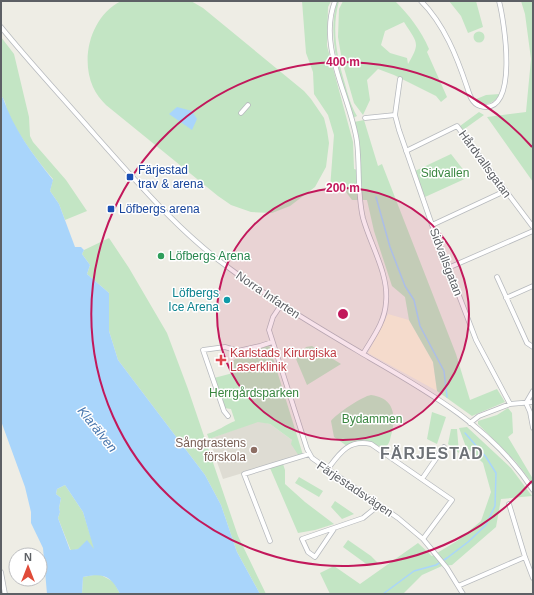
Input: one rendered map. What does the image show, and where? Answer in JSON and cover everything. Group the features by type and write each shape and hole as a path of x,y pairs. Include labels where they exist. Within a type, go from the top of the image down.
{"street":[{"path":"334,1 330,41 356,141 360,200 363,218 384,280 387,301 383,320 363,354"},
{"path":"422,1 438,22 459,64 473,102 480,106 490,106 497,102 503,94 506,51 504,24 499,1"},
{"name":"Norra Infarten","path":"1,27 144,190 194,240 228,267 282,305 429,392 470,423 508,456 533,490"},
{"name":"Sidvallsgatan","path":"400,79 395,115 406,151 432,225 476,340 510,404"},
{"path":"241,113 248,105"},
{"path":"365,118 395,115"},
{"name":"Hårdvallsgatan","path":"406,151 457,126 533,227"},
{"path":"432,225 505,191"},
{"path":"448,268 533,231"},
{"path":"496,277 527,343 533,347"},
{"path":"506,298 533,286"},
{"name":"Färjestadsvägen","path":"282,305 270,324 269,330 309,454 314,461 379,505 423,538 447,568 463,594"},
{"path":"228,416 224,411 203,350 225,348 238,351 272,342"},
{"path":"526,403 533,391"},
{"path":"470,423 479,416 510,404 533,402"},
{"path":"526,403 530,412 533,428"},
{"path":"327,470 340,452 364,442 371,444 452,500 423,538"},
{"path":"422,479 444,447"},
{"path":"270,541 244,474 309,454"},
{"path":"509,504 524,557 533,578"},
{"path":"334,529 315,557 308,552 302,540 363,518 379,505"},
{"path":"458,586 524,557"},
{"path":"1,572 5,594"}],"shaded area":[{"path":"388,314 409,320 433,362 437,391 368,353"},
{"name":"Sångtrastens förskola","path":"258,421 270,424 292,440 299,456 223,479 209,439"}],"green space":[{"path":"121,1 191,1 203,8 304,91 324,118 329,143 326,167 315,187 290,206 272,213 251,212 231,205 106,105 100,99 89,76 88,51 91,39 102,17"},
{"path":"302,1 331,1 328,7 327,46 353,142 354,169 361,171 359,144 354,122 364,120 378,166 382,164 456,354 470,400 497,389 505,402 472,416 437,391 433,362 409,320 405,297 392,286 374,231 367,200 352,200 346,192 330,189 334,135 328,115 314,94 313,72 306,53"},
{"path":"337,1 339,1 335,22 336,43 347,92 357,116 353,118 340,75 334,46 334,16"},
{"path":"343,1 395,1 410,17 422,35 429,49 427,52 447,97 441,102 436,96 394,75 378,69 367,80 370,100 363,115 354,103 342,61 338,37 339,9","holes":["404,22 416,43 415,51 408,64 407,58 390,53 381,45 385,31"]},
{"path":"449,1 476,1 483,27 468,33 461,16"},
{"path":"521,1 533,1 533,182 487,117 526,112 531,59 525,14"},
{"path":"477,32 481,32 483,33 483,41 477,42 474,39 474,35"},
{"path":"1,37 14,54 29,117 30,136 33,142 66,180 87,211 65,220 59,204 50,191 53,179 40,164 8,114 5,102 1,96"},
{"path":"500,94 495,100 488,104 481,104 474,100 486,95"},
{"path":"479,112 484,115 463,130 460,126"},
{"name":"Sidvallen","path":"451,154 469,177 425,197 415,171"},
{"path":"109,238 129,268 167,333 188,389 238,536 266,594 260,594 237,552 221,505 205,475 118,360 109,331 109,293 87,274 90,265 82,254 84,250"},
{"name":"Herrgårdsparken","path":"269,345 303,455 299,456 291,444 292,440 270,424 258,422 209,439 207,434 235,421 231,409 224,408 214,378 233,373 231,363 241,353"},
{"path":"312,346 341,364 307,385 296,359 306,347"},
{"name":"Bydammen","path":"371,395 384,399 388,403 393,413 394,419 389,443 384,448 364,440 347,446 334,437 331,421 338,414 362,398"},
{"path":"508,408 512,413 513,433 508,437 533,479 533,484 516,462 478,424 478,421 497,415"},
{"path":"432,412 446,417 437,444 427,439"},
{"path":"467,427 511,468 532,496 501,499 496,527 452,565 442,566 422,575 403,594 330,594 320,573 334,566 360,584 418,543 432,556 457,541 481,521 491,492 483,463 466,447 459,428"},
{"path":"451,429 457,429 459,453 448,444"},
{"path":"283,464 285,470 285,484 305,502 334,524 315,530 298,533 270,468"},
{"path":"299,477 323,491 319,497 295,483"},
{"path":"65,485 83,512 95,550 78,549 71,551 58,518 61,498 56,494 57,489"},
{"path":"335,501 354,514 342,519 331,507"},
{"path":"348,540 371,556 378,563 369,566 343,547"},
{"path":"99,574 114,582 120,594 82,594 83,577"}],"water":[{"name":"Klarälven","path":"1,96 24,141 53,180 50,191 59,204 75,247 81,247 84,250 82,254 90,265 87,274 109,293 109,331 118,360 205,475 221,505 237,552 260,594 120,594 110,579 96,575 83,577 82,594 47,594 48,547 43,547 31,523 31,512 25,487 1,421","holes":["65,485 83,512 94,549 87,540 78,549 70,550 58,518 61,498 56,494 57,489"]},
{"path":"177,107 192,111 197,119 192,130 169,114"}],"waterway":[{"path":"376,197 390,247 405,286 414,300 420,326 444,371 447,397"},
{"path":"383,594 414,571 436,565 447,558 468,542 486,525 495,506 496,473 486,457 465,433"}],"place":[{"name":"Färjestad trav & arena","path":"130,177"},
{"name":"Löfbergs arena","path":"111,209"},
{"name":"Löfbergs Arena","path":"161,256"},
{"name":"Löfbergs Ice Arena","path":"227,300"},
{"name":"Karlstads Kirurgiska Laserklinik","path":"221,360"},
{"name":"Sångtrastens förskola","path":"254,450"}],"district":[{"name":"FÄRJESTAD","path":"432,453"}]}
